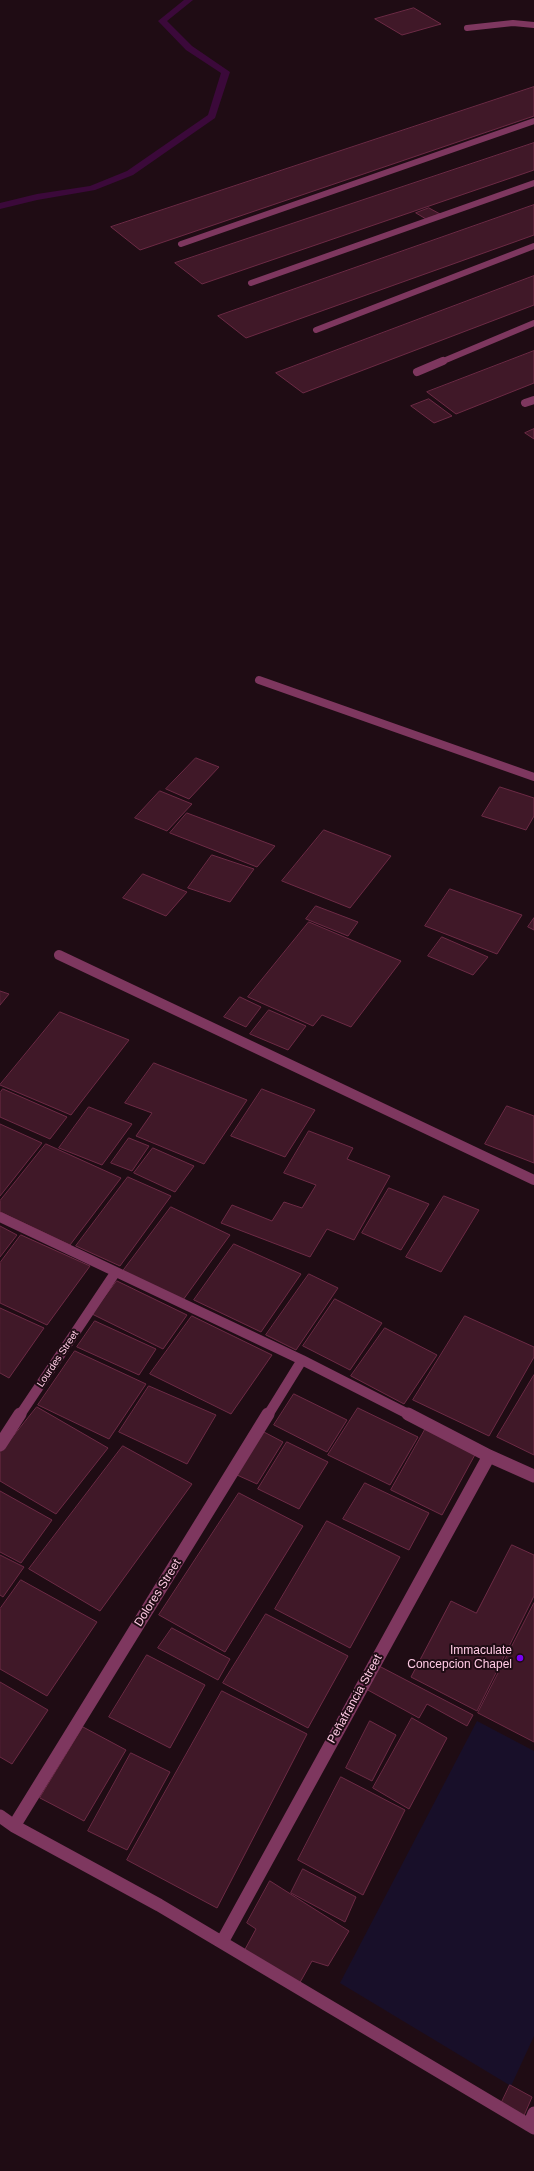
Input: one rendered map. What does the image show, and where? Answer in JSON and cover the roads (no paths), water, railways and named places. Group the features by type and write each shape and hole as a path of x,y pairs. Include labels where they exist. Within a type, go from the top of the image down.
{"street":[{"path":"466,28 513,24 534,25"},
{"path":"181,244 534,120"},
{"path":"252,283 534,183"},
{"path":"316,330 534,246"},
{"path":"417,372 534,323"},
{"path":"525,404 534,400"},
{"path":"259,680 534,777"},
{"path":"59,955 534,1180"},
{"path":"0,1217 115,1273 302,1360 489,1456 534,1476"},
{"name":"Lourdes Street","path":"0,1445 115,1273"},
{"name":"Dolores Street","path":"14,1826 302,1360"},
{"name":"Peñafrancia Street","path":"222,1942 489,1456"},
{"path":"0,1816 14,1826 159,1905 532,2122"}],"waterway":[{"path":"0,206 37,197 92,188 130,173 212,116 226,72 189,48 162,21 189,0"}],"place":[{"name":"Immaculate Concepcion Chapel","path":"520,1658"}]}
